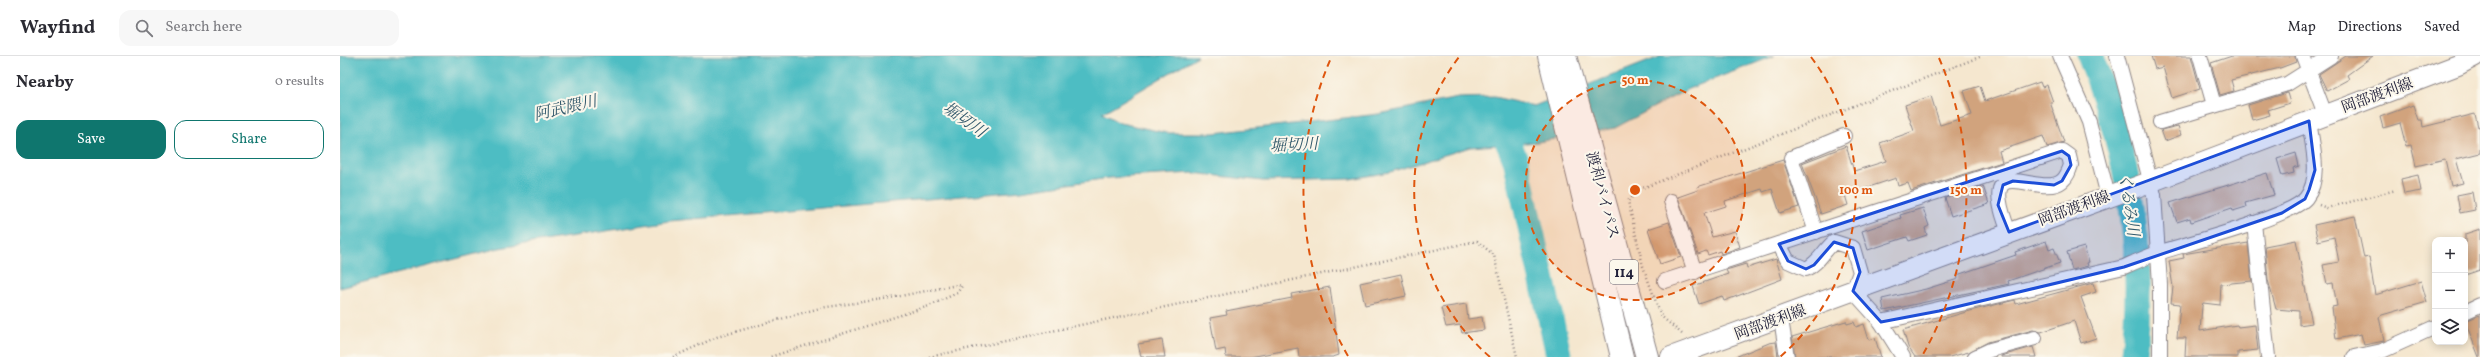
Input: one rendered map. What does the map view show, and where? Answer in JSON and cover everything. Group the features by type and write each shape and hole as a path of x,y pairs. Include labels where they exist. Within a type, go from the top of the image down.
{"highway":[{"name":"渡利バイパス","path":"1549,56 1591,191 1647,357"},
{"name":"渡利バイパス","path":"1565,56 1622,357"}],"main road":[{"name":"岡部渡利線","path":"1671,357 2150,182 2458,65 2475,56"}],"street":[{"path":"2060,56 2089,122 2111,195"},
{"path":"2117,56 2154,202 2158,253 2160,357"},
{"path":"2200,56 2214,105"},
{"path":"1881,322 2124,266 2158,253 2282,213 2306,199 2315,170 2317,118 2310,70 2303,56"},
{"path":"2160,122 2287,84 2331,56"},
{"path":"1816,232 1791,158 1844,136"},
{"path":"1665,281 2062,151 2069,156 2071,165 2062,181 2054,185 2013,181 2003,185 1999,192 1998,205 2010,232"},
{"path":"1671,201 1694,272"},
{"path":"2254,223 2268,357"},
{"path":"1779,244 1788,261 1806,269 1814,265 1827,248 1834,242 1854,248 1860,272 1853,291 1881,322 1903,357"},
{"path":"2468,311 2480,305"},
{"path":"1781,318 1787,357"},
{"path":"2354,357 2382,351 2432,328"},
{"path":"1974,357 1990,350 2035,338"}],"path":[{"path":"1698,348 1661,316 1644,266 1628,200 1640,189 1982,56"},
{"path":"2306,199 2327,208 2396,190"},
{"path":"929,357 1477,241 1494,255 1517,357"},
{"path":"673,357 717,337 820,308 890,298 957,285 962,286 957,292 929,306 770,357"}],"highlighted area":[{"path":"2309,121 2315,170 2305,199 2282,213 2124,267 1939,311 1881,322 1853,291 1860,272 1853,248 1834,242 1814,265 1806,269 1788,261 1779,244 2062,151 2069,156 2071,165 2062,181 2054,185 2013,181 2003,185 1998,205 2009,232"}],"water":[{"name":"阿武隈川","path":"340,56 1198,56 1102,113 1120,123 1167,133 1214,133 1379,114 1458,98 1494,97 1534,106 1662,56 1774,56 1688,89 1615,128 1538,142 1470,147 1390,172 1350,179 1263,181 1193,173 1109,178 1021,191 669,221 499,248 340,288"}],"building":[{"path":"2151,56 2191,56 2200,89 2172,98 2163,67 2155,69"},
{"path":"2232,56 2295,56 2296,62 2280,68 2231,80 2234,91 2220,95 2211,63"},
{"path":"2346,56 2373,56 2347,75 2349,79 2327,91 2319,74"},
{"path":"2040,82 2042,87 2047,85 2053,102 2050,102 2064,142 2047,147 2043,136 1999,151 2002,162 1911,191 1908,183 1898,186 1896,178 1845,195 1848,205 1821,214 1802,163 1846,146 1854,171 1886,161 1880,143 1914,131 1905,105 1931,96 1940,125 1972,115 1964,91 1980,86 1985,101"},
{"path":"2287,93 2290,103 2268,110 2270,115 2252,120 2248,105"},
{"path":"2413,105 2418,120 2422,120 2423,127 2475,114 2478,127 2480,126 2480,153 2456,159 2463,183 2451,186 2445,159 2416,166 2411,145 2406,146 2400,123 2383,128 2380,117"},
{"path":"2178,126 2181,135 2165,141 2161,130"},
{"path":"2296,153 2299,166 2293,168 2294,173 2282,176 2277,159"},
{"path":"1783,160 1799,207 1780,213 1772,189 1763,192 1762,189 1725,201 1726,206 1704,213 1712,237 1735,231 1740,247 1721,254 1720,251 1708,255 1706,251 1698,254 1678,197 1698,190 1697,187"},
{"path":"2267,173 2274,195 2245,203 2246,207 2233,211 2232,208 2191,222 2190,218 2177,222 2170,203"},
{"path":"2418,175 2421,191 2404,194 2401,179"},
{"path":"1983,186 1989,204 1951,216 1945,198"},
{"path":"2472,192 2475,210 2460,213 2457,195"},
{"path":"1923,208 1929,226 1925,228 1927,235 1909,241 1907,237 1868,250 1862,231 1901,218 1900,215"},
{"path":"2355,216 2364,258 2369,257 2375,295 2421,281 2427,302 2379,317 2384,341 2364,345 2361,334 2336,339 2332,307 2337,306 2333,283 2327,284 2323,265 2339,262 2334,237 2318,241 2314,225"},
{"path":"1669,222 1681,257 1660,264 1648,229"},
{"path":"2480,229 2480,270 2468,274 2468,237 2465,237 2465,234"},
{"path":"2296,240 2312,323 2299,325 2299,311 2276,309 2268,280 2265,246"},
{"path":"2046,241 2049,250 2054,248 2060,263 2008,281 2009,284 1884,311 1882,299 1926,289 1958,279 1957,275 2016,255 2015,252"},
{"path":"2248,243 2252,281 2221,284 2220,305 2203,303 2200,331 2237,325 2238,327 2255,325 2258,350 2238,352 2238,357 2185,357 2186,338 2177,338 2180,304 2171,303 2173,287 2169,261 2184,258 2183,254"},
{"path":"2084,247 2089,262 2087,263 2088,266 2072,270 2067,252"},
{"path":"1776,259 1782,279 1724,301 1722,296 1699,304 1693,286 1728,274 1726,270 1746,264 1747,268"},
{"path":"1401,274 1406,296 1365,305 1360,283"},
{"path":"2093,283 2096,292 2081,297 2096,338 2081,343 2074,321 2041,332 2033,330 1988,342 1969,352 1949,357 1915,357 1908,347 1903,330 1970,311 2015,300 2016,304"},
{"path":"1330,287 1339,355 1333,357 1299,357 1298,348 1250,357 1226,357 1225,349 1216,351 1210,318 1227,315 1226,311 1292,298 1291,294"},
{"path":"1466,304 1468,319 1482,317 1484,330 1462,333 1460,325 1446,327 1441,308"},
{"path":"2480,315 2480,357 2468,329 2468,320"},
{"path":"1846,321 1847,324 1854,322 1856,327 1864,324 1869,340 1875,338 1881,357 1795,357 1792,337"},
{"path":"1162,340 1165,357 1141,357 1138,344"},
{"path":"1776,342 1778,357 1735,357 1769,343"},
{"path":"2033,347 2036,357 2001,357 2001,356"}],"waterway":[{"name":"くるみ川","path":"2090,56 2115,129 2131,204 2136,242 2138,280 2137,319 2133,357"},
{"name":"堀切川","path":"1485,125 1502,128 1516,161 1559,357"}]}
